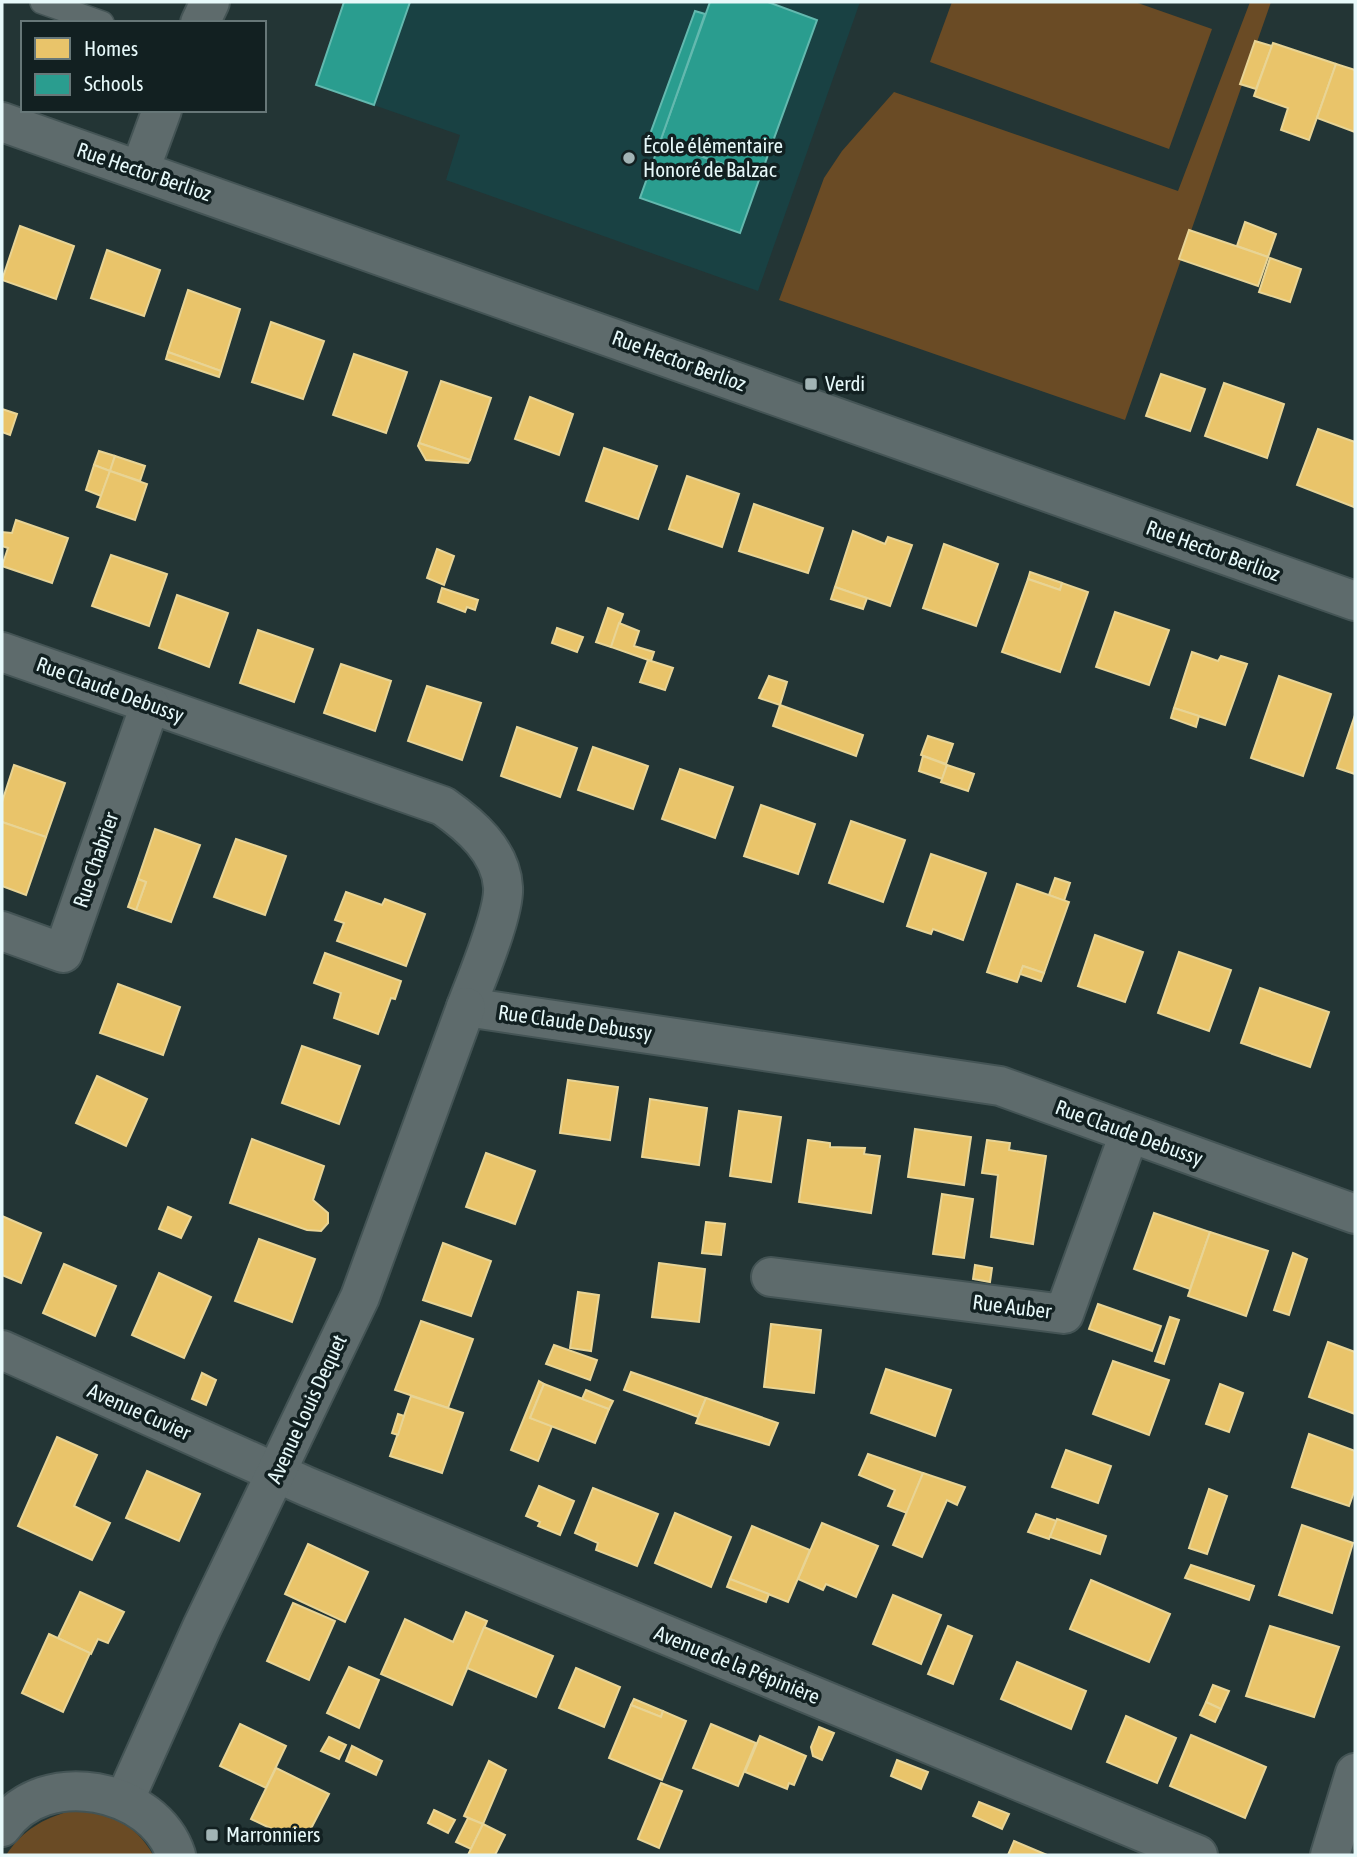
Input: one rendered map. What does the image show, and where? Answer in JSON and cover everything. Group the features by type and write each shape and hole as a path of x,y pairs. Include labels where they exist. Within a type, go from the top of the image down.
{"street":[{"path":"201,21 210,2"},
{"path":"139,170 161,112"},
{"name":"Rue Hector Berlioz","path":"2,122 1355,601"},
{"name":"Rue Claude Debussy","path":"2,652 443,806 471,826 492,854 503,887 497,916 466,1007 1000,1086 1355,1214"},
{"name":"Rue Chabrier","path":"2,931 64,953 150,705"},
{"name":"Avenue Louis Dequet","path":"124,1801 202,1627 360,1297 466,1007"},
{"name":"Rue Auber","path":"771,1278 1064,1314 1129,1134"},
{"name":"Avenue Cuvier","path":"2,1350 277,1473"},
{"name":"Avenue de la Pépinière","path":"277,1473 1198,1855"},
{"path":"1330,1855 1355,1773"},
{"path":"2,1827 31,1803 61,1792 94,1791 124,1801 152,1819 173,1846 176,1855"}],"lane":[{"path":"42,2 96,21"}],"shaded area":[{"name":"École élémentaire Honoré de Balzac","path":"344,2 860,2 758,291 446,180 460,135 316,85"},
{"path":"952,2 1135,2 1212,29 1169,149 930,62"},
{"path":"1250,2 1271,2 1125,420 779,300 824,178 842,151 894,92 1178,191"},
{"path":"70,1811 96,1814 118,1821 138,1834 153,1855 6,1855 19,1839 34,1827"}],"building: Homes":[{"path":"1255,41 1272,46 1256,89 1240,84"},
{"path":"1273,43 1336,64 1309,140 1281,130 1288,108 1254,96"},
{"path":"1336,64 1355,70 1355,132 1317,118"},
{"path":"1245,222 1276,234 1268,257 1237,246"},
{"path":"20,226 74,246 56,299 2,280"},
{"path":"1189,230 1268,257 1258,286 1179,259"},
{"path":"107,250 160,270 144,316 91,298"},
{"path":"1270,258 1301,269 1290,302 1259,292"},
{"path":"188,290 240,309 221,371 168,352"},
{"path":"271,322 324,341 303,399 252,382"},
{"path":"168,352 221,371 219,377 166,359"},
{"path":"354,354 407,372 386,433 333,415"},
{"path":"1161,374 1205,389 1190,431 1146,416"},
{"path":"441,381 491,398 470,460 419,443"},
{"path":"1224,383 1284,404 1267,458 1205,436"},
{"path":"530,397 573,414 559,455 515,439"},
{"path":"2,409 17,414 10,435 2,432"},
{"path":"1318,429 1355,442 1354,507 1297,485"},
{"path":"419,443 470,460 468,463 426,460"},
{"path":"604,448 657,466 638,519 586,501"},
{"path":"99,451 115,456 110,471 94,465"},
{"path":"115,456 145,466 140,481 110,471"},
{"path":"94,465 110,471 101,496 86,490"},
{"path":"110,471 147,484 135,520 97,507"},
{"path":"687,476 739,494 722,547 669,529"},
{"path":"754,504 823,528 808,573 739,551"},
{"path":"16,520 68,538 52,583 2,566 8,548 2,546 2,532 12,533"},
{"path":"853,531 885,544 888,537 912,545 890,606 835,587"},
{"path":"944,544 998,564 976,626 923,608"},
{"path":"437,549 454,556 444,585 427,578"},
{"path":"111,555 167,574 149,626 92,606"},
{"path":"1030,572 1062,583 1060,590 1028,579"},
{"path":"1028,579 1060,590 1062,583 1088,592 1060,672 1002,652"},
{"path":"835,587 867,598 863,609 831,599"},
{"path":"442,588 478,600 475,610 467,607 465,612 438,602"},
{"path":"177,595 228,613 209,667 159,648"},
{"path":"608,608 623,614 611,647 596,642"},
{"path":"1115,612 1169,630 1149,685 1096,667"},
{"path":"619,623 639,631 634,646 654,652 651,661 611,647"},
{"path":"557,628 583,637 577,652 552,643"},
{"path":"258,630 313,649 294,702 240,683"},
{"path":"1192,652 1218,661 1221,656 1247,664 1225,725 1174,708"},
{"path":"648,660 673,668 665,690 640,682"},
{"path":"341,664 391,681 375,731 324,713"},
{"path":"769,676 787,682 780,705 759,698"},
{"path":"1279,676 1331,694 1303,776 1251,758"},
{"path":"427,686 481,703 462,760 408,741"},
{"path":"780,705 863,735 856,756 773,726"},
{"path":"1174,708 1199,716 1196,727 1171,718"},
{"path":"1355,715 1355,774 1337,768"},
{"path":"517,727 577,748 560,797 501,776"},
{"path":"928,736 953,744 946,764 921,755"},
{"path":"593,747 648,766 633,809 578,790"},
{"path":"923,756 947,765 942,779 919,771"},
{"path":"14,765 65,783 46,837 2,822 2,802"},
{"path":"947,765 974,774 968,791 941,782"},
{"path":"680,769 733,787 715,838 662,819"},
{"path":"761,805 815,824 798,874 744,856"},
{"path":"851,821 905,840 883,902 829,883"},
{"path":"2,822 46,837 26,895 2,886"},
{"path":"155,829 200,845 171,922 136,910 146,882 138,879"},
{"path":"236,839 286,856 265,915 214,897"},
{"path":"931,854 986,873 963,940 933,929 931,934 907,926"},
{"path":"1055,878 1070,883 1064,901 1049,895"},
{"path":"138,879 146,882 136,910 128,907"},
{"path":"1017,884 1069,902 1044,973 1023,966 1017,982 987,972"},
{"path":"346,892 382,905 385,899 425,914 406,966 337,941 344,923 335,920"},
{"path":"1095,935 1143,952 1125,1002 1078,986"},
{"path":"1179,952 1231,970 1209,1031 1158,1013"},
{"path":"325,953 401,981 395,999 391,998 378,1034 334,1018 341,993 314,983"},
{"path":"1023,966 1044,973 1041,981 1020,974"},
{"path":"118,984 180,1007 163,1055 100,1033"},
{"path":"1260,988 1329,1012 1310,1067 1241,1043"},
{"path":"302,1046 360,1066 339,1124 282,1103"},
{"path":"97,1076 147,1099 126,1146 76,1123"},
{"path":"568,1080 618,1087 610,1140 560,1133"},
{"path":"650,1099 707,1108 699,1165 642,1157"},
{"path":"739,1111 781,1117 771,1182 730,1176"},
{"path":"915,1129 971,1137 964,1185 908,1177"},
{"path":"252,1139 324,1166 313,1200 328,1213 328,1223 321,1231 307,1230 230,1203"},
{"path":"808,1140 830,1143 830,1147 865,1148 864,1154 880,1156 871,1213 799,1202"},
{"path":"987,1140 1010,1143 1009,1150 1046,1156 1033,1244 991,1237 998,1175 982,1173"},
{"path":"486,1153 535,1171 515,1224 466,1207"},
{"path":"942,1194 973,1199 964,1258 933,1254"},
{"path":"168,1207 191,1217 181,1238 159,1229"},
{"path":"1154,1213 1210,1232 1190,1289 1134,1269"},
{"path":"2,1216 41,1233 21,1283 2,1275"},
{"path":"706,1222 725,1224 721,1255 702,1253"},
{"path":"1210,1232 1268,1251 1246,1316 1188,1296"},
{"path":"259,1239 315,1259 292,1322 235,1301"},
{"path":"443,1243 491,1261 471,1316 423,1300"},
{"path":"1293,1253 1307,1259 1289,1315 1274,1310"},
{"path":"659,1263 705,1269 699,1322 652,1317"},
{"path":"64,1264 116,1286 95,1336 43,1313"},
{"path":"975,1265 992,1268 990,1282 973,1279"},
{"path":"159,1273 211,1297 184,1358 132,1335"},
{"path":"578,1292 599,1295 591,1351 570,1348"},
{"path":"1098,1304 1161,1326 1152,1351 1089,1329"},
{"path":"1170,1317 1179,1320 1164,1364 1155,1361"},
{"path":"421,1321 473,1339 448,1408 395,1390"},
{"path":"771,1324 821,1330 814,1393 764,1387"},
{"path":"1328,1342 1355,1352 1355,1414 1309,1397"},
{"path":"554,1345 597,1360 590,1380 546,1364"},
{"path":"1113,1361 1169,1380 1149,1435 1093,1414"},
{"path":"886,1369 951,1390 935,1436 871,1413"},
{"path":"631,1372 706,1398 698,1417 624,1390"},
{"path":"202,1373 216,1380 206,1405 192,1399"},
{"path":"539,1381 544,1384 530,1418 552,1426 538,1461 511,1450"},
{"path":"544,1384 609,1409 595,1443 530,1418"},
{"path":"1220,1384 1243,1393 1229,1432 1206,1424"},
{"path":"586,1390 613,1401 609,1409 582,1399"},
{"path":"411,1396 463,1413 442,1473 390,1456"},
{"path":"706,1398 778,1423 769,1445 696,1423"},
{"path":"398,1414 404,1416 398,1435 392,1433"},
{"path":"1309,1434 1355,1451 1355,1489 1349,1506 1292,1487"},
{"path":"57,1437 97,1455 74,1506 110,1523 92,1560 18,1526"},
{"path":"1066,1450 1111,1466 1098,1503 1052,1487"},
{"path":"868,1454 923,1473 907,1513 888,1506 895,1490 859,1475"},
{"path":"147,1471 200,1494 179,1541 126,1518"},
{"path":"923,1473 965,1487 957,1505 947,1500 922,1557 893,1545"},
{"path":"539,1486 574,1501 560,1535 538,1526 540,1522 526,1516"},
{"path":"593,1488 658,1514 637,1566 596,1550 598,1543 575,1533"},
{"path":"1209,1489 1227,1496 1207,1554 1189,1548"},
{"path":"675,1513 731,1537 711,1587 655,1563"},
{"path":"1036,1514 1057,1521 1049,1539 1028,1532"},
{"path":"1057,1519 1106,1536 1100,1554 1050,1537"},
{"path":"822,1523 878,1546 856,1597 826,1584 823,1590 798,1579"},
{"path":"1302,1525 1353,1543 1332,1613 1279,1595"},
{"path":"752,1526 810,1550 788,1602 730,1579"},
{"path":"308,1544 368,1572 345,1622 285,1594"},
{"path":"1191,1565 1254,1586 1249,1600 1185,1578"},
{"path":"730,1579 769,1594 766,1602 727,1587"},
{"path":"1091,1580 1170,1614 1149,1662 1070,1629"},
{"path":"80,1592 124,1612 108,1643 98,1639 91,1654 58,1638"},
{"path":"893,1595 941,1615 921,1664 873,1644"},
{"path":"293,1603 335,1621 309,1680 267,1661"},
{"path":"466,1612 487,1621 452,1705 381,1674 405,1619 453,1642"},
{"path":"948,1626 972,1636 953,1684 928,1674"},
{"path":"1270,1626 1339,1647 1314,1717 1246,1696"},
{"path":"484,1627 553,1656 536,1697 467,1668"},
{"path":"49,1634 90,1653 63,1712 22,1693"},
{"path":"1017,1662 1086,1691 1071,1729 1001,1699"},
{"path":"349,1667 379,1680 359,1728 327,1713"},
{"path":"576,1668 620,1687 604,1727 559,1708"},
{"path":"1213,1685 1229,1691 1221,1709 1206,1702"},
{"path":"634,1699 663,1711 661,1717 631,1705"},
{"path":"1206,1702 1221,1709 1215,1722 1200,1715"},
{"path":"631,1705 661,1717 663,1711 686,1721 662,1780 609,1758"},
{"path":"1126,1716 1176,1738 1157,1783 1107,1762"},
{"path":"240,1724 286,1746 266,1788 220,1766"},
{"path":"711,1724 756,1743 738,1786 693,1768"},
{"path":"819,1727 834,1733 822,1760 813,1756 811,1747"},
{"path":"1191,1735 1266,1767 1245,1818 1170,1786"},
{"path":"760,1736 806,1756 794,1785 789,1783 787,1789 745,1772"},
{"path":"329,1737 346,1745 339,1759 321,1751"},
{"path":"352,1746 382,1761 376,1775 346,1761"},
{"path":"897,1760 928,1772 921,1789 891,1776"},
{"path":"489,1761 506,1770 483,1824 464,1816"},
{"path":"276,1768 329,1794 303,1844 251,1819"},
{"path":"661,1783 682,1791 659,1848 638,1839"},
{"path":"979,1802 1009,1814 1002,1829 973,1816"},
{"path":"434,1810 455,1820 448,1833 428,1823"},
{"path":"468,1818 483,1824 471,1849 456,1842"},
{"path":"483,1824 505,1835 495,1855 468,1855"},
{"path":"1014,1841 1047,1855 1008,1855"}],"building: Schools":[{"path":"344,2 410,2 374,105 316,85"},
{"path":"710,2 768,2 817,20 760,177 660,142"},
{"path":"695,11 705,14 660,142 649,137"},
{"path":"660,142 760,177 740,233 640,198"}],"place":[{"name":"École élémentaire Honoré de Balzac","path":"629,158"},
{"name":"Verdi","path":"811,384"},
{"name":"Marronniers","path":"212,1835"}]}
